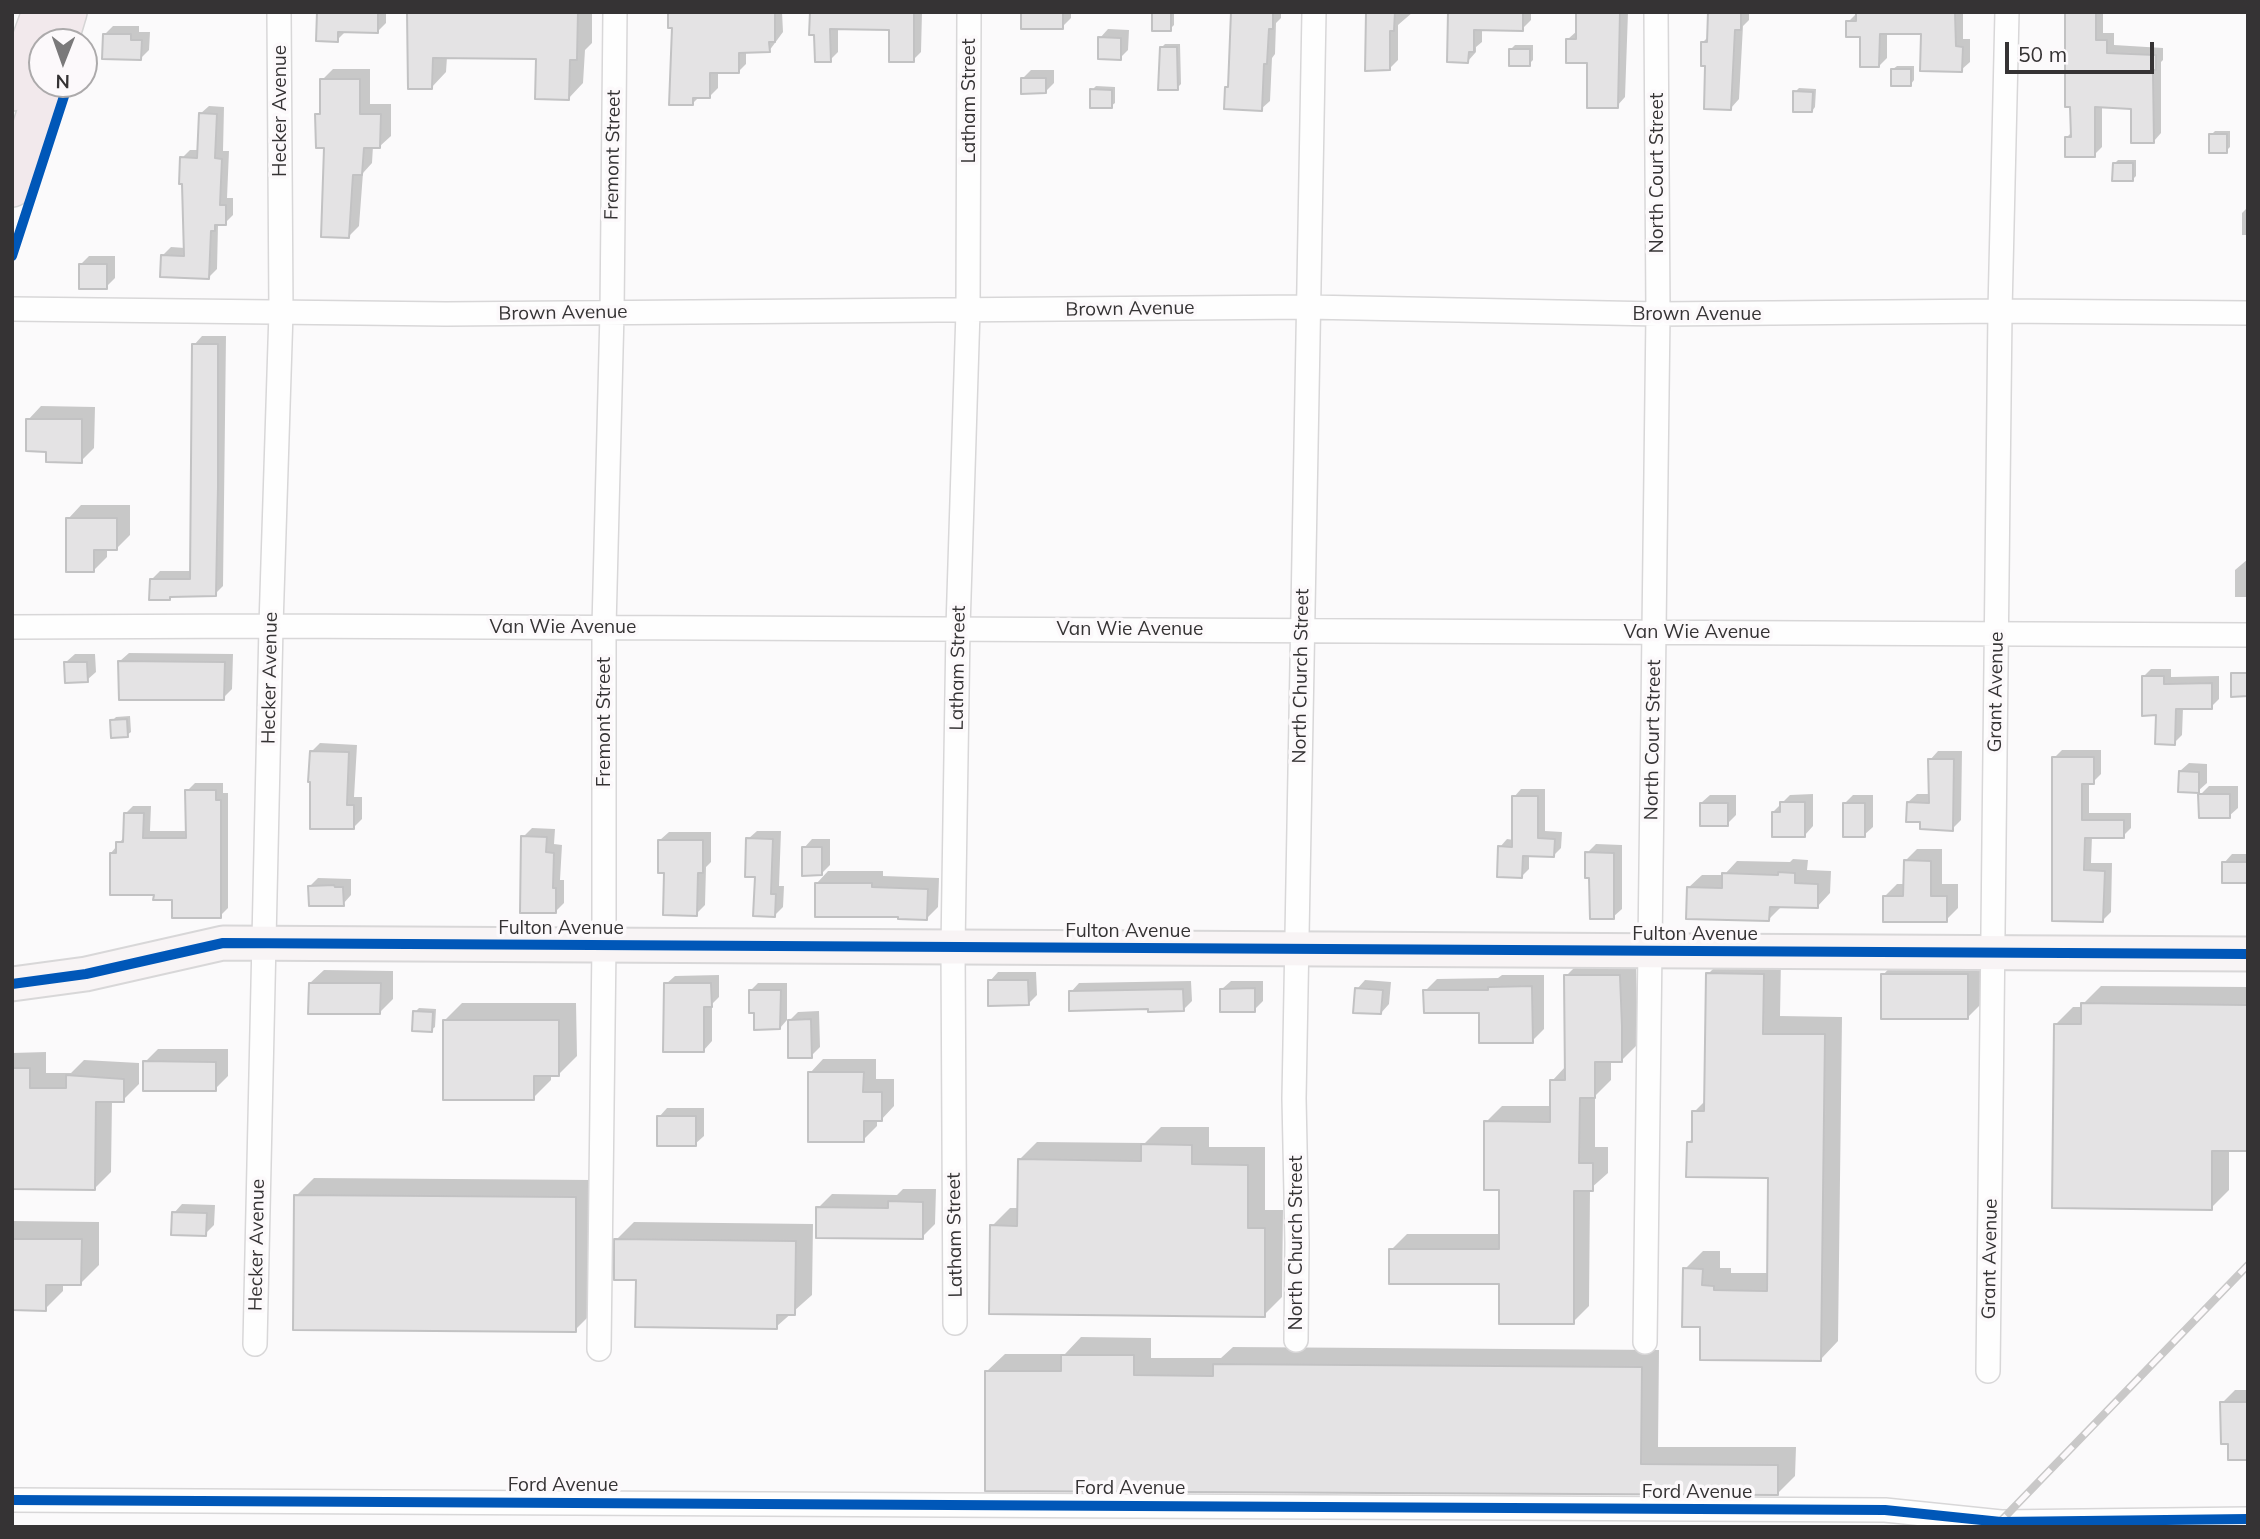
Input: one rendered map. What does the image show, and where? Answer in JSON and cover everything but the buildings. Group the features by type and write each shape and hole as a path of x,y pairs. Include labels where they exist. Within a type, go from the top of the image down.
{"main road":[{"path":"12,92 41,12"},
{"path":"12,188 41,98"}],"street":[{"name":"Hecker Avenue","path":"255,1344 271,625 281,312 279,12"},
{"name":"Fremont Street","path":"599,1349 604,946 604,627 612,312 615,12"},
{"name":"Latham Street","path":"955,1323 953,948 958,628 968,311 970,12"},
{"name":"North Church Street","path":"1296,1340 1294,1098 1314,12"},
{"name":"North Court Street","path":"1645,1342 1658,314 1656,12"},
{"name":"Grant Avenue","path":"1989,1371 2000,311 2007,12"},
{"name":"Brown Avenue","path":"12,309 446,314 1308,307 1658,314 2000,311 2248,313"},
{"name":"Van Wie Avenue","path":"12,627 271,625 2248,635"},
{"name":"Fulton Avenue","path":"12,984 86,974 223,943 2248,954"},
{"name":"Ford Avenue","path":"12,1500 1885,1510 2001,1522 2248,1519"}],"railway":[{"path":"1995,1527 2248,1265"}],"cycle path":[{"path":"12,256 63,98"},
{"path":"12,984 86,974 223,943 2248,954"},
{"path":"12,1500 1885,1510 2001,1522 2248,1519"}]}
